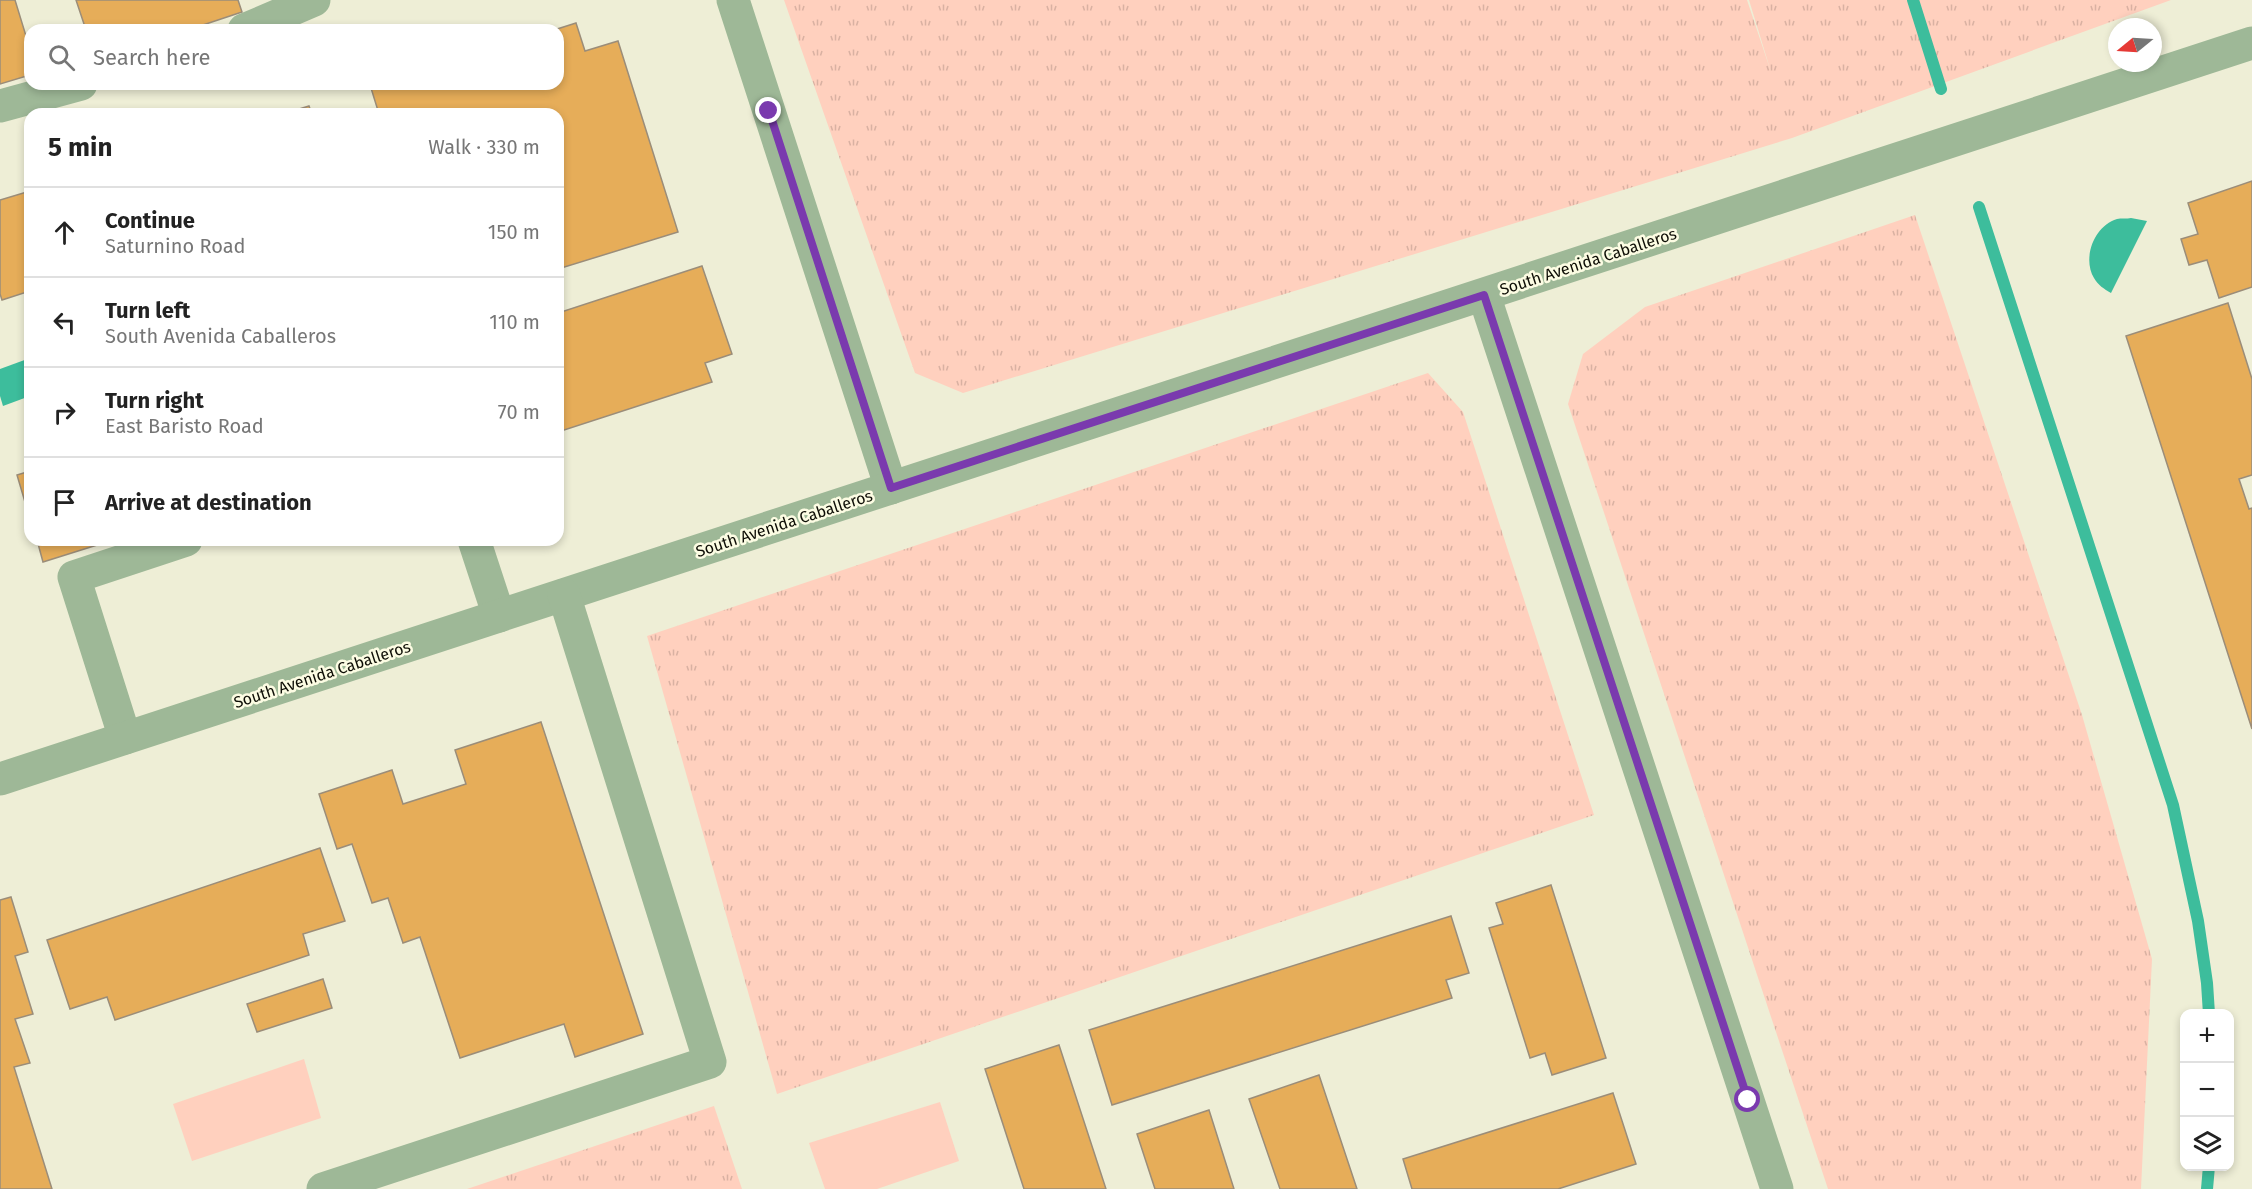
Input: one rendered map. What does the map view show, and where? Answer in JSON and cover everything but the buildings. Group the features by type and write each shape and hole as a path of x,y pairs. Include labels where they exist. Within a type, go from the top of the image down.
{"street":[{"path":"258,24 314,0"},
{"path":"733,0 891,488"},
{"name":"South Avenida Caballeros","path":"0,779 2252,43"},
{"path":"0,106 59,90"},
{"path":"1484,295 1777,1189"},
{"path":"125,738 74,577 168,546"},
{"path":"476,546 499,616"},
{"path":"323,1189 711,1062 564,595"}],"green space":[{"path":"784,0 1747,0 1771,72 1749,0 2171,0 2122,18 2108,18 2108,23 1792,138 963,393 915,373"},
{"path":"1915,215 2082,715 2152,959 2141,1189 1828,1189 1568,404 1583,354 1645,307"},
{"path":"1428,373 1463,412 1594,815 777,1094 647,636"},
{"path":"304,1059 321,1118 192,1161 173,1104"},
{"path":"940,1102 959,1161 877,1189 825,1189 809,1143"},
{"path":"714,1106 742,1189 467,1189"}],"water":[{"path":"2131,218 2147,221 2111,293 2101,287 2094,278 2089,261 2092,244 2096,235 2109,223 2117,219"},
{"path":"24,360 24,398 3,406 0,396 0,369"}],"waterway":[{"path":"1913,0 1941,89"},
{"path":"1979,207 2173,805 2198,921 2209,1009"},
{"path":"2207,1189 2209,1171"}],"route":[{"path":"769,111 891,488 1484,295 1748,1100"}]}
